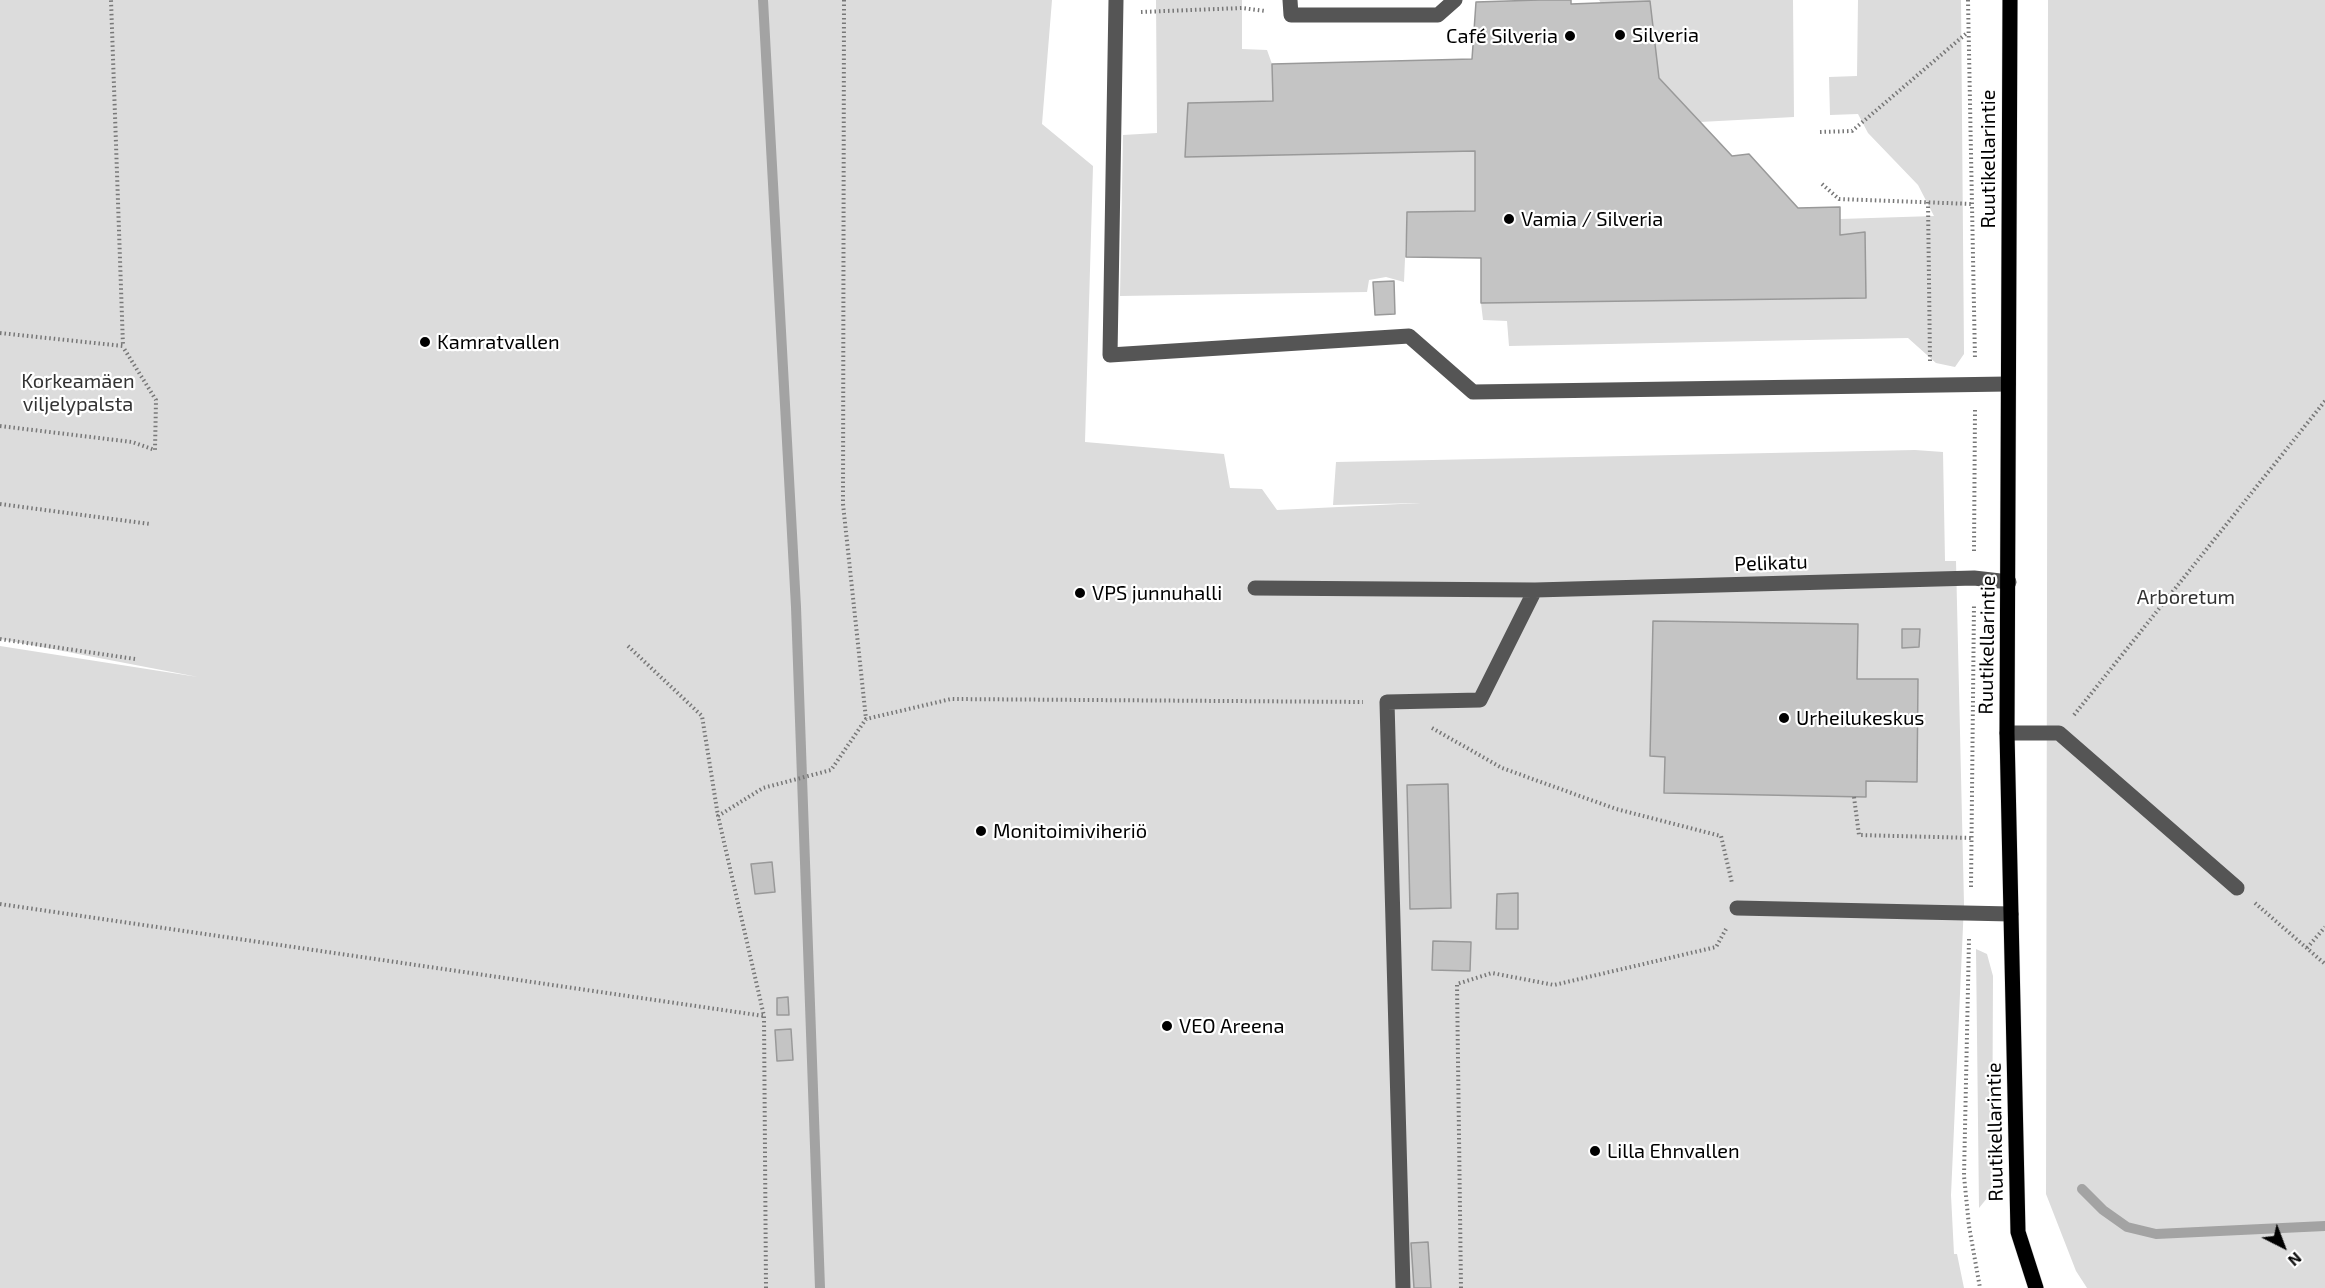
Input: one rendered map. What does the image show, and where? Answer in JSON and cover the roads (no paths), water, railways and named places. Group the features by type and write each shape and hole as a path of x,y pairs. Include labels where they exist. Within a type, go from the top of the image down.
{"main road":[{"name":"Ruutikellarintie","path":"2010,0 2007,733 2018,1232 2036,1288"}],"lane":[{"path":"1291,7 1438,15 1455,0"},
{"path":"1116,6 1110,355 1409,336 1473,392 1930,387 2008,384"},
{"name":"Pelikatu","path":"1255,588 1535,590 1974,578 2009,582"},
{"path":"1403,1288 1387,702 1480,700 1535,590"},
{"path":"2007,733 2059,733 2237,888"},
{"path":"1737,908 2011,914"}],"waterway":[{"path":"763,0 796,607 820,1288"},
{"path":"2082,1189 2103,1210 2127,1227 2156,1234 2325,1226"}],"place":[{"name":"Silveria","path":"1620,35"},
{"name":"Café Silveria","path":"1570,36"},
{"name":"Vamia / Silveria","path":"1509,219"},
{"name":"Kamratvallen","path":"425,342"},
{"name":"VPS junnuhalli","path":"1080,593"},
{"name":"Urheilukeskus","path":"1784,718"},
{"name":"Monitoimiviheriö","path":"981,831"},
{"name":"VEO Areena","path":"1167,1026"},
{"name":"Lilla Ehnvallen","path":"1595,1151"}],"park label":[{"name":"Korkeamäen viljelypalsta","path":"78,392"},
{"name":"Arboretum","path":"2186,597"}]}
